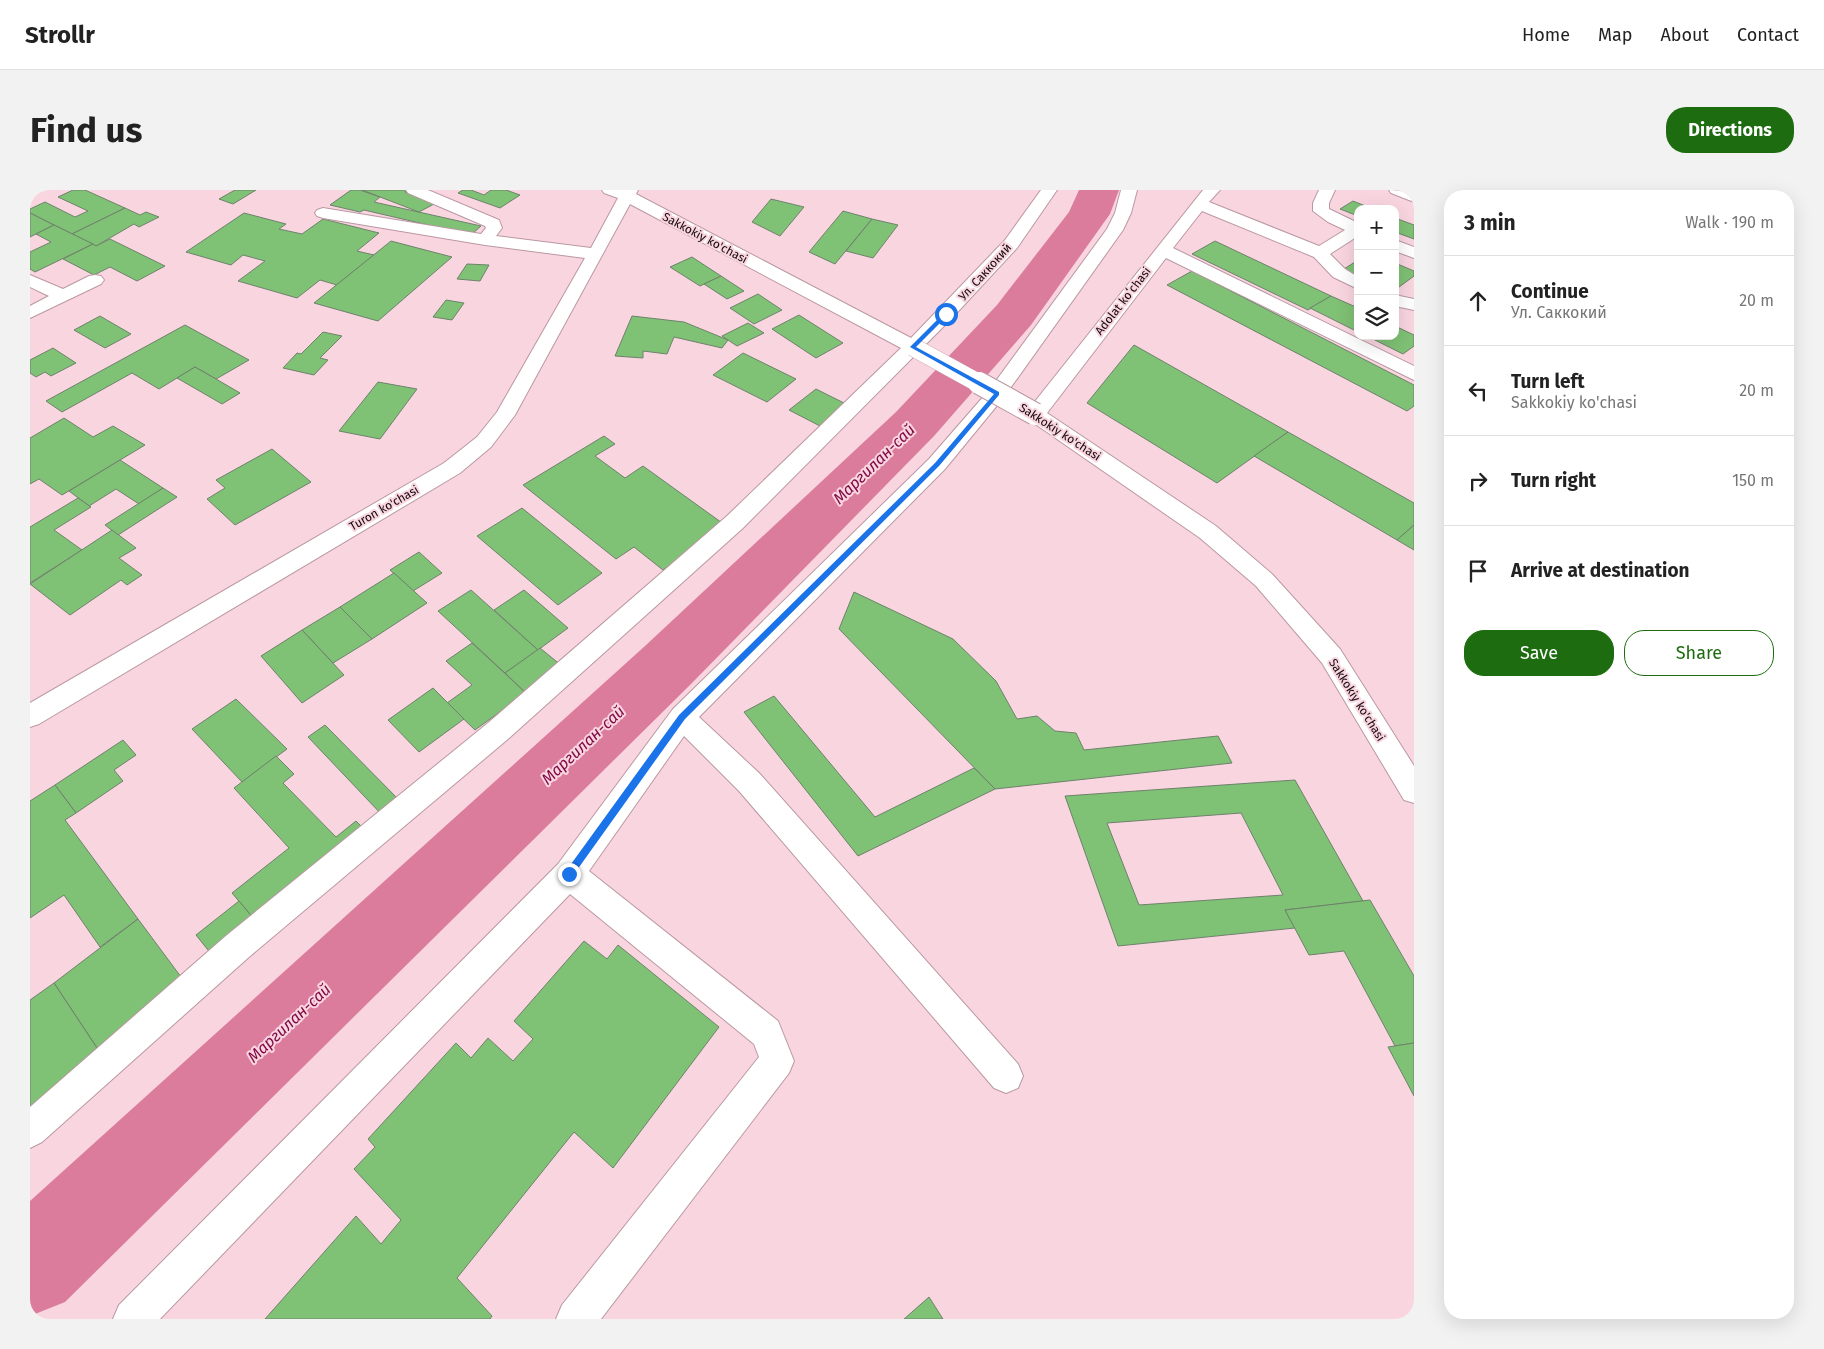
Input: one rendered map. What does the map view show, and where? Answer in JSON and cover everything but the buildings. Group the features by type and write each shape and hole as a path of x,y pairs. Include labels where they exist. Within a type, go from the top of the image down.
{"street":[{"path":"414,190 493,223 494,228 485,240"},
{"name":"Ул. Саккокий","path":"30,1130 238,946 498,731 727,528 912,347 1011,244 1049,190"},
{"path":"133,1319 569,874 682,717 937,464 997,393 1115,230 1123,213 1129,190"},
{"name":"Adolat koʻchasi","path":"1035,414 1199,204 1212,190"},
{"path":"1327,190 1321,203 1321,211 1354,227"},
{"path":"1398,190 1414,197"},
{"name":"Sakkokiy ko'chasi","path":"622,192 1035,414 1208,532 1264,580 1331,656 1414,792"},
{"name":"Turon ko'chasi","path":"30,716 452,468 484,442 505,415 596,254 622,192"},
{"path":"1199,204 1320,253 1339,273 1354,282"},
{"path":"323,213 485,240 596,254"},
{"path":"1320,253 1354,232"},
{"path":"1399,247 1414,253"},
{"path":"1163,250 1414,374"},
{"path":"30,280 61,295"},
{"path":"30,313 61,295 95,280"},
{"path":"1399,301 1414,306"},
{"path":"682,717 749,782 1006,1076"},
{"path":"569,874 766,1033 777,1061 576,1319"}],"waterway":[{"name":"Маргилан-сай","path":"30,1267 668,665 915,424 1014,315 1089,214 1099,190"}],"route":[{"path":"569,874 682,717 937,464 997,393 912,347 946,314"}]}
